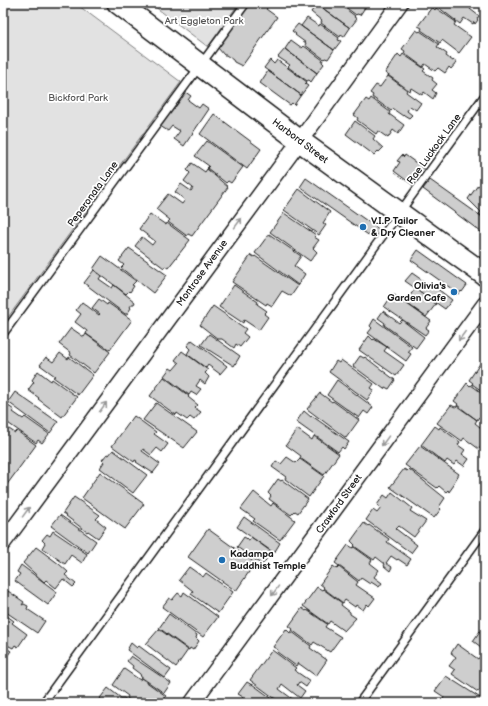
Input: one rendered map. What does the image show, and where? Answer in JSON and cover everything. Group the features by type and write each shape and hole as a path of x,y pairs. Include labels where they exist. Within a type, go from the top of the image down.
{"street":[{"name":"Harbord Street","path":"118,3 199,66 398,214 485,275"},
{"name":"Montrose Avenue","path":"3,543 400,3"},
{"name":"Crawford Street","path":"192,703 485,304"}],"lane":[{"name":"Peperonata Lane","path":"3,334 246,3"},
{"name":"Rae Luckock Lane","path":"43,703 485,96"},
{"path":"359,703 485,530"}],"green space":[{"name":"Bickford Park","path":"3,3 75,3 181,82 3,324"},
{"name":"Art Eggleton Park","path":"150,3 239,3 208,47"}],"building":[{"path":"250,3 267,3 270,5 266,9 277,17 242,66 224,55 218,48"},
{"path":"338,3 357,19 350,28 317,4"},
{"path":"340,3 362,3 366,6 360,15 356,15"},
{"path":"436,3 481,3 478,7 474,4 470,9 479,16 477,19 478,20 475,24 474,22 473,24 464,18 460,24 438,7 439,5"},
{"path":"317,4 350,28 344,37 341,35 340,37 321,23 322,21 311,12"},
{"path":"432,7 435,10 436,8 456,22 454,25 471,37 459,53 442,40 440,43 421,30 422,28 418,26"},
{"path":"307,18 319,26 320,24 339,38 338,40 341,41 334,50 301,26"},
{"path":"298,24 334,50 328,59 324,59 305,45 306,43 295,35 296,34 292,31"},
{"path":"416,30 419,32 420,31 439,44 437,47 447,54 446,56 457,62 451,69 449,67 445,73 438,68 435,71 425,64 423,67 404,53 405,51 402,49"},
{"path":"291,40 302,48 304,46 323,60 322,62 324,64 317,73 285,49"},
{"path":"285,49 317,73 311,82 309,80 307,81 288,67 290,65 278,57"},
{"path":"398,54 401,57 403,54 425,69 423,71 433,78 432,80 437,84 432,90 436,93 433,99 424,92 422,95 411,88 410,91 385,73"},
{"path":"270,60 274,64 277,60 307,82 305,84 308,86 301,95 264,68"},
{"path":"268,71 301,95 294,105 292,103 290,105 260,83"},
{"path":"388,76 421,103 416,110 410,106 407,111 412,115 409,118 393,109 391,111 372,97 373,95 370,93 376,85 380,87"},
{"path":"184,91 191,96 188,100 199,108 202,104 209,109 184,146 174,139 180,131 172,126 168,131 160,126"},
{"path":"371,98 404,125 398,134 393,130 388,138 378,131 376,134 357,120 358,118 354,115 366,99 369,101"},
{"path":"214,114 261,149 247,169 200,134"},
{"path":"355,121 375,136 373,139 383,148 379,152 378,151 374,155 346,134"},
{"path":"207,141 243,167 231,183 228,181 226,183 207,168 209,166 195,156"},
{"path":"402,155 404,157 405,155 426,170 414,186 394,171 400,162 397,161"},
{"path":"192,163 205,172 207,169 228,187 192,236 188,234 187,236 168,222 170,220 156,209 168,194 182,204 185,200 175,192 181,184 191,191 193,188 184,181 190,173 187,170"},
{"path":"306,178 380,230 374,239 300,187"},
{"path":"430,180 485,219 485,235 423,189"},
{"path":"478,185 485,190 485,218 479,214 481,212 468,199"},
{"path":"299,189 330,212 323,223 326,225 319,235 284,210"},
{"path":"284,213 316,235 314,237 319,240 313,248 317,252 310,261 270,232"},
{"path":"150,214 166,225 167,223 190,240 168,268 165,266 164,268 135,246 142,237 152,245 155,241 139,229"},
{"path":"269,234 301,256 294,266 305,274 298,285 255,253"},
{"path":"129,248 167,275 153,293 121,268 124,265 119,261"},
{"path":"418,250 467,285 462,292 461,291 459,294 411,260"},
{"path":"251,255 254,257 255,256 298,286 291,296 282,291 272,306 267,303 266,305 232,282"},
{"path":"102,256 136,281 132,285 134,286 130,292 129,291 126,294 93,269"},
{"path":"94,270 101,276 99,279 112,288 114,285 135,302 130,307 131,308 127,314 84,283"},
{"path":"412,273 429,285 430,283 452,300 445,309 405,281"},
{"path":"234,285 258,302 257,304 267,311 264,314 268,317 259,330 244,320 243,323 219,307"},
{"path":"415,289 436,304 426,317 405,302"},
{"path":"393,294 431,321 426,328 429,330 425,335 384,307"},
{"path":"99,299 107,305 108,303 132,320 110,350 86,334 87,331 75,322 81,314 76,310 82,302 99,315 100,314 92,308"},
{"path":"213,306 246,329 243,333 248,337 240,347 236,344 234,348 222,339 218,339 200,325"},
{"path":"383,311 399,323 402,320 424,337 416,348 384,325 385,323 378,318"},
{"path":"374,319 412,347 408,352 411,354 406,361 368,333 372,328 370,326"},
{"path":"71,328 84,337 86,334 110,352 94,373 70,355 71,353 59,344"},
{"path":"209,334 240,356 234,366 201,345"},
{"path":"369,336 373,340 374,339 387,347 384,351 404,365 396,376 359,350"},
{"path":"192,340 227,366 220,374 208,365 206,368 187,354 190,349 187,346"},
{"path":"182,351 208,370 205,373 209,377 205,384 200,380 196,386 201,389 196,395 191,392 189,395 164,376 170,368 173,370 179,363 175,360"},
{"path":"60,353 68,359 69,357 93,375 78,395 53,377 55,376 40,365 46,357 53,362"},
{"path":"360,356 365,357 395,380 389,389 385,387 384,389 353,366"},
{"path":"341,360 374,384 371,388 374,390 367,400 329,372 336,361 339,363"},
{"path":"481,362 485,365 485,393 472,384 473,383 469,380"},
{"path":"38,371 77,397 62,417 28,390 34,382 32,380"},
{"path":"164,377 189,396 188,397 198,405 195,408 201,412 194,420 190,417 187,420 177,413 176,415 150,396"},
{"path":"337,380 373,407 368,414 364,411 359,418 327,395"},
{"path":"467,383 485,395 485,421 479,417 477,420 454,401"},
{"path":"15,392 58,422 50,433 8,402"},
{"path":"320,393 359,420 346,438 307,409"},
{"path":"156,403 197,432 184,448 143,420"},
{"path":"7,405 14,410 13,412 23,419 25,417 49,434 42,443 38,440 36,443 5,421 8,417 3,413 3,411"},
{"path":"451,405 455,407 457,406 477,420 475,423 485,431 485,441 479,449 464,438 462,441 437,423"},
{"path":"304,411 349,442 344,449 342,447 338,452 296,422"},
{"path":"134,416 156,432 154,434 168,444 162,452 157,448 151,455 143,449 142,451 160,464 153,473 136,462 137,461 135,460 134,462 112,446"},
{"path":"3,425 15,433 17,431 36,445 3,490"},
{"path":"435,426 439,429 440,427 460,442 458,445 465,450 462,454 469,459 464,466 457,461 454,465 447,460 445,463 421,445"},
{"path":"297,429 312,440 314,436 339,454 324,475 300,458 301,456 286,445"},
{"path":"420,446 459,474 449,492 448,490 446,492 439,486 437,488 405,465"},
{"path":"113,450 147,475 133,493 100,468 104,462 102,460"},
{"path":"287,457 296,463 300,459 324,476 309,497 272,467 276,461 281,464"},
{"path":"404,469 407,471 409,469 445,498 439,507 441,509 434,518 390,487"},
{"path":"100,472 144,504 125,529 82,498"},
{"path":"278,479 281,481 282,480 308,499 298,513 295,511 291,515 269,499 271,496 268,493"},
{"path":"254,492 271,506 273,503 295,520 280,540 253,521 255,519 241,509"},
{"path":"392,492 412,508 410,511 426,521 414,537 399,526 396,529 417,545 411,553 366,520 373,510 377,513 381,508 377,505 384,495 388,498"},
{"path":"74,497 100,515 96,519 106,527 98,538 88,531 87,532 63,513"},
{"path":"60,515 96,541 88,553 51,526"},
{"path":"244,517 280,543 274,553 237,527"},
{"path":"364,523 389,539 387,542 411,559 407,565 391,556 386,563 392,567 390,571 384,566 385,564 376,557 374,560 354,546 355,545 351,541"},
{"name":"Kadampa Buddhist Temple","path":"208,529 255,563 236,591 188,557"},
{"path":"53,531 87,554 82,563 71,555 65,564 42,548 45,543 42,540 47,534 50,536"},
{"path":"244,537 249,540 251,537 273,553 262,565 237,547"},
{"path":"348,545 353,548 354,547 372,560 370,563 379,570 374,577 382,583 379,587 371,582 370,584 361,578 359,581 335,563"},
{"path":"36,547 68,572 65,575 76,584 73,587 63,579 56,588 46,580 44,582 23,563"},
{"path":"21,565 57,592 48,605 15,581 20,574 17,572"},
{"path":"333,566 337,569 339,567 358,582 356,585 375,598 369,606 367,604 363,610 356,605 355,607 345,600 343,603 323,588 324,587 320,584"},
{"path":"189,567 203,577 206,573 233,592 218,613 191,594 193,591 179,580"},
{"path":"317,587 322,590 323,589 342,603 341,605 356,618 344,631 330,621 328,624 303,606"},
{"path":"8,591 24,602 22,605 24,604 28,606 27,609 45,621 37,633 3,610 3,597"},
{"path":"184,592 218,617 203,637 162,607 169,598 172,600 178,593 182,596"},
{"path":"302,608 327,624 325,627 341,637 330,652 314,642 312,645 289,626"},
{"path":"3,613 14,621 12,623 27,634 18,647 15,645 13,648 3,643"},
{"path":"169,614 197,635 196,638 199,641 193,650 190,648 189,650 159,628"},
{"path":"159,629 188,650 176,667 146,644"},
{"path":"286,629 311,646 310,648 327,660 316,676 298,663 296,666 277,652 278,650 273,647"},
{"path":"480,631 485,635 485,652 473,641"},
{"path":"131,643 137,648 139,646 171,670 165,678 127,650"},
{"path":"457,644 478,659 481,655 485,658 485,692 480,689 478,692 452,674 455,670 449,666 456,657 451,653"},
{"path":"3,646 11,651 7,656 3,654"},
{"path":"272,650 296,668 294,670 310,681 306,687 299,682 297,685 305,691 300,698 282,684 279,689 298,703 281,703 250,680"},
{"path":"131,656 171,683 164,693 141,677 140,674 132,668 133,666 127,661"},
{"path":"124,669 140,680 141,678 166,696 160,703 134,703 127,698 128,696 113,685"},
{"path":"446,676 482,699 481,700 485,703 441,703 444,697 435,691"},
{"path":"247,682 278,703 238,703 243,697 238,694"},
{"path":"108,688 121,698 124,698 131,703 98,703 97,702"}],"place":[{"name":"V.I.P Tailor & Dry Cleaner","path":"363,227"},
{"name":"Olivia's Garden Cafe","path":"454,292"},
{"name":"Kadampa Buddhist Temple","path":"222,560"}]}
